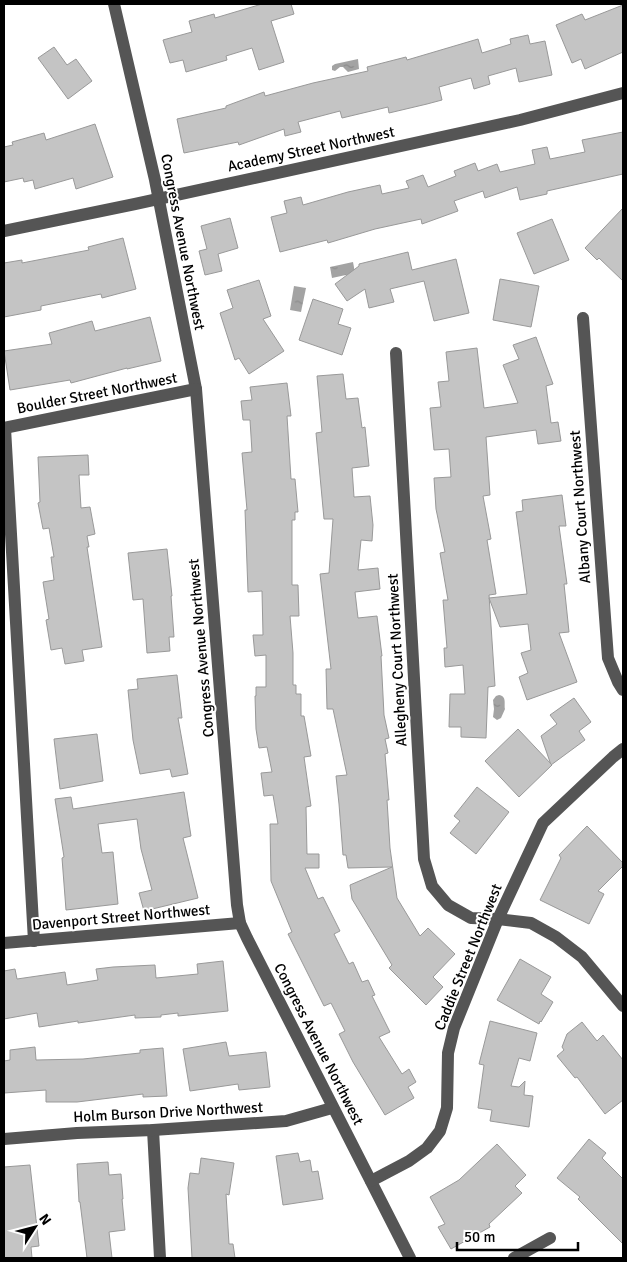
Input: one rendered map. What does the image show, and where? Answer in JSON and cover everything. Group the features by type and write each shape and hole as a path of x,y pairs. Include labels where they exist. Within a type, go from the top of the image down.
{"street":[{"name":"Congress Avenue Northwest","path":"114,4 158,199 196,389 236,895 240,923 332,1108 410,1258"},
{"name":"Academy Street Northwest","path":"4,231 520,120 623,93"},
{"name":"Albany Court Northwest","path":"583,318 608,658 623,690"},
{"name":"Allegheny Court Northwest","path":"396,353 424,859 432,886 448,905 471,918 530,923 556,937 582,957 623,1006"},
{"name":"Boulder Street Northwest","path":"4,428 196,389"},
{"path":"4,428 34,941"},
{"name":"Caddie Street Northwest","path":"371,1182 415,1157 427,1148 440,1131 447,1108 448,1053 454,1028 498,919 543,823 623,749"},
{"name":"Davenport Street Northwest","path":"4,943 240,923"},
{"name":"Holm Burson Drive Northwest","path":"4,1139 286,1121 332,1108"},
{"path":"153,1130 160,1258"},
{"path":"514,1258 550,1238"}],"water":[{"path":"358,59 359,69 348,72 343,67 340,67 335,71 332,70 332,66 335,64"},
{"path":"353,262 355,273 332,278 330,267"},
{"path":"294,286 306,288 301,312 290,310"},
{"path":"499,695 504,699 505,709 501,718 497,720 493,717 493,700"}],"building":[{"path":"262,4 291,4 294,14 271,21 284,62 259,70 252,48 226,56 227,60 186,72 183,60 170,63 163,40 192,32 189,21 214,14 215,18"},
{"path":"623,5 623,52 585,69 581,59 572,63 556,25 582,14 585,20"},
{"path":"528,35 530,44 545,41 552,75 519,82 516,68 488,76 490,84 474,89 471,78 439,87 442,100 427,104 389,113 388,107 342,118 340,111 298,122 301,132 285,136 284,129 239,145 238,142 184,153 177,119 226,108 226,106 264,92 265,96 368,71 367,67 406,57 407,60 478,39 482,53 511,44 510,39"},
{"path":"54,47 67,65 76,59 92,81 68,99 38,58"},
{"path":"95,124 113,177 76,189 73,178 35,189 33,180 24,182 23,178 4,182 4,147 13,145 12,142 44,133 46,140"},
{"path":"623,132 623,174 547,191 547,194 520,200 517,187 485,198 483,191 454,201 458,211 422,224 421,219 375,229 328,243 327,240 280,252 271,217 287,213 284,201 301,197 303,205 380,185 382,194 409,188 406,181 423,175 428,187 456,176 454,171 475,163 478,171 497,164 500,172 535,164 532,150 547,147 550,159 585,152 582,140"},
{"path":"623,208 623,281 599,258 597,260 585,248"},
{"path":"230,218 238,248 218,254 222,271 205,275 199,251 207,249 201,226"},
{"path":"552,219 569,260 534,274 517,233"},
{"path":"123,238 136,289 102,298 101,294 41,306 41,310 4,317 4,263 22,260 22,263 89,250 88,247"},
{"path":"408,252 412,270 456,259 469,313 434,321 424,281 390,289 394,302 369,308 365,289 347,301 335,284 359,266 359,264"},
{"path":"500,279 539,286 531,327 493,320"},
{"path":"259,280 271,316 263,319 284,351 249,374 239,358 235,360 220,313 233,308 227,290"},
{"path":"313,299 343,309 338,324 351,328 342,355 299,340"},
{"path":"150,317 161,361 71,383 70,380 10,390 4,351 52,344 49,333 92,321 95,331"},
{"path":"536,337 553,384 546,386 551,423 558,422 561,441 538,444 536,430 486,437 490,495 483,496 491,539 487,540 496,594 489,595 495,686 488,687 486,738 461,737 461,727 449,727 450,694 465,694 463,665 445,667 444,648 447,648 443,600 448,600 440,553 445,552 436,509 434,478 451,477 449,449 434,450 430,408 441,407 438,382 449,381 446,352 477,348 484,408 518,403 503,365 519,359 513,345"},
{"path":"343,374 346,399 358,398 362,428 365,427 369,466 352,468 354,497 370,496 373,525 372,541 361,540 358,570 378,568 380,589 355,592 358,618 377,616 382,656 384,715 389,738 385,739 388,753 385,754 389,800 387,800 390,848 397,898 420,936 428,928 455,954 433,977 443,987 426,1005 389,968 392,965 352,899 350,885 392,867 348,868 346,855 343,855 336,776 347,775 333,709 327,709 326,669 331,669 320,574 329,573 333,519 324,519 316,433 322,432 317,376"},
{"path":"287,383 291,416 287,416 291,479 295,479 298,512 295,512 295,520 292,520 292,585 298,585 299,616 290,616 293,685 296,685 296,694 301,694 301,716 304,716 311,756 304,757 311,806 306,807 307,854 319,854 319,868 305,868 318,899 323,897 340,931 334,934 349,964 353,962 362,982 368,980 375,995 372,996 390,1032 379,1037 402,1074 409,1069 416,1082 408,1087 414,1098 385,1115 353,1062 339,1034 345,1031 331,1003 324,1006 288,934 292,932 271,881 270,824 278,824 273,795 264,796 261,773 272,772 267,747 259,748 256,729 256,687 266,687 266,655 255,656 253,635 263,635 262,591 248,592 245,510 247,510 242,453 252,452 250,420 243,420 241,401 252,400 250,387"},
{"path":"88,455 89,475 79,475 81,508 90,507 95,534 87,536 89,547 87,547 102,647 82,650 84,661 65,664 62,648 51,650 46,620 49,619 43,582 54,580 51,557 54,557 49,528 43,529 38,503 40,502 38,457"},
{"path":"562,495 566,526 559,526 567,584 564,584 569,632 559,633 577,682 527,700 519,677 528,673 521,653 531,650 528,624 500,627 489,598 527,594 516,512 523,511 522,500"},
{"path":"167,549 174,637 169,637 170,651 147,653 143,599 133,600 128,553"},
{"path":"177,675 182,718 178,718 188,774 172,777 170,769 140,774 133,740 128,690 138,689 137,679"},
{"path":"574,698 591,722 579,731 585,740 551,765 541,736 557,724 550,715"},
{"path":"518,729 552,765 519,797 485,761"},
{"path":"97,734 103,781 60,789 54,739"},
{"path":"477,787 509,812 476,854 450,833 460,821 454,816"},
{"path":"184,792 191,836 183,838 198,898 144,911 139,893 152,890 141,849 137,819 98,824 102,853 113,852 118,904 66,910 62,858 64,857 55,799 71,797 73,809"},
{"path":"587,826 623,863 623,866 598,891 604,894 589,924 540,900 561,858 559,855"},
{"path":"520,959 551,977 541,994 553,1002 539,1024 497,1000"},
{"path":"223,961 228,1011 178,1016 178,1013 161,1015 161,1017 135,1018 135,1015 39,1027 37,1013 4,1019 4,971 15,969 17,979 65,972 67,985 98,980 96,969 155,965 156,978 198,974 197,964"},
{"path":"490,1021 537,1033 530,1061 519,1058 511,1086 519,1087 525,1081 524,1095 533,1096 529,1127 490,1121 492,1110 478,1108 484,1065 479,1064"},
{"path":"582,1022 597,1041 603,1035 623,1060 623,1100 605,1114 577,1077 575,1078 557,1056 564,1050 562,1047 567,1034"},
{"path":"226,1042 229,1056 266,1052 270,1087 239,1090 238,1084 190,1091 183,1049"},
{"path":"35,1047 36,1060 83,1059 140,1053 140,1050 163,1048 167,1096 143,1097 143,1094 77,1102 46,1102 46,1090 4,1093 4,1061 10,1060 10,1050"},
{"path":"589,1139 606,1153 602,1158 623,1179 623,1244 578,1199 580,1197 557,1178"},
{"path":"497,1144 526,1175 515,1186 522,1193 489,1224 490,1227 451,1249 438,1227 445,1224 430,1197 459,1180"},
{"path":"298,1153 300,1162 310,1160 312,1172 318,1171 323,1199 283,1205 276,1156"},
{"path":"201,1158 234,1163 229,1195 226,1194 229,1244 233,1244 235,1258 192,1258 188,1188 190,1173 199,1174"},
{"path":"108,1162 109,1175 121,1174 125,1230 109,1232 112,1258 87,1258 79,1202 77,1164"},
{"path":"30,1165 39,1246 31,1247 32,1258 4,1258 4,1167"}]}
